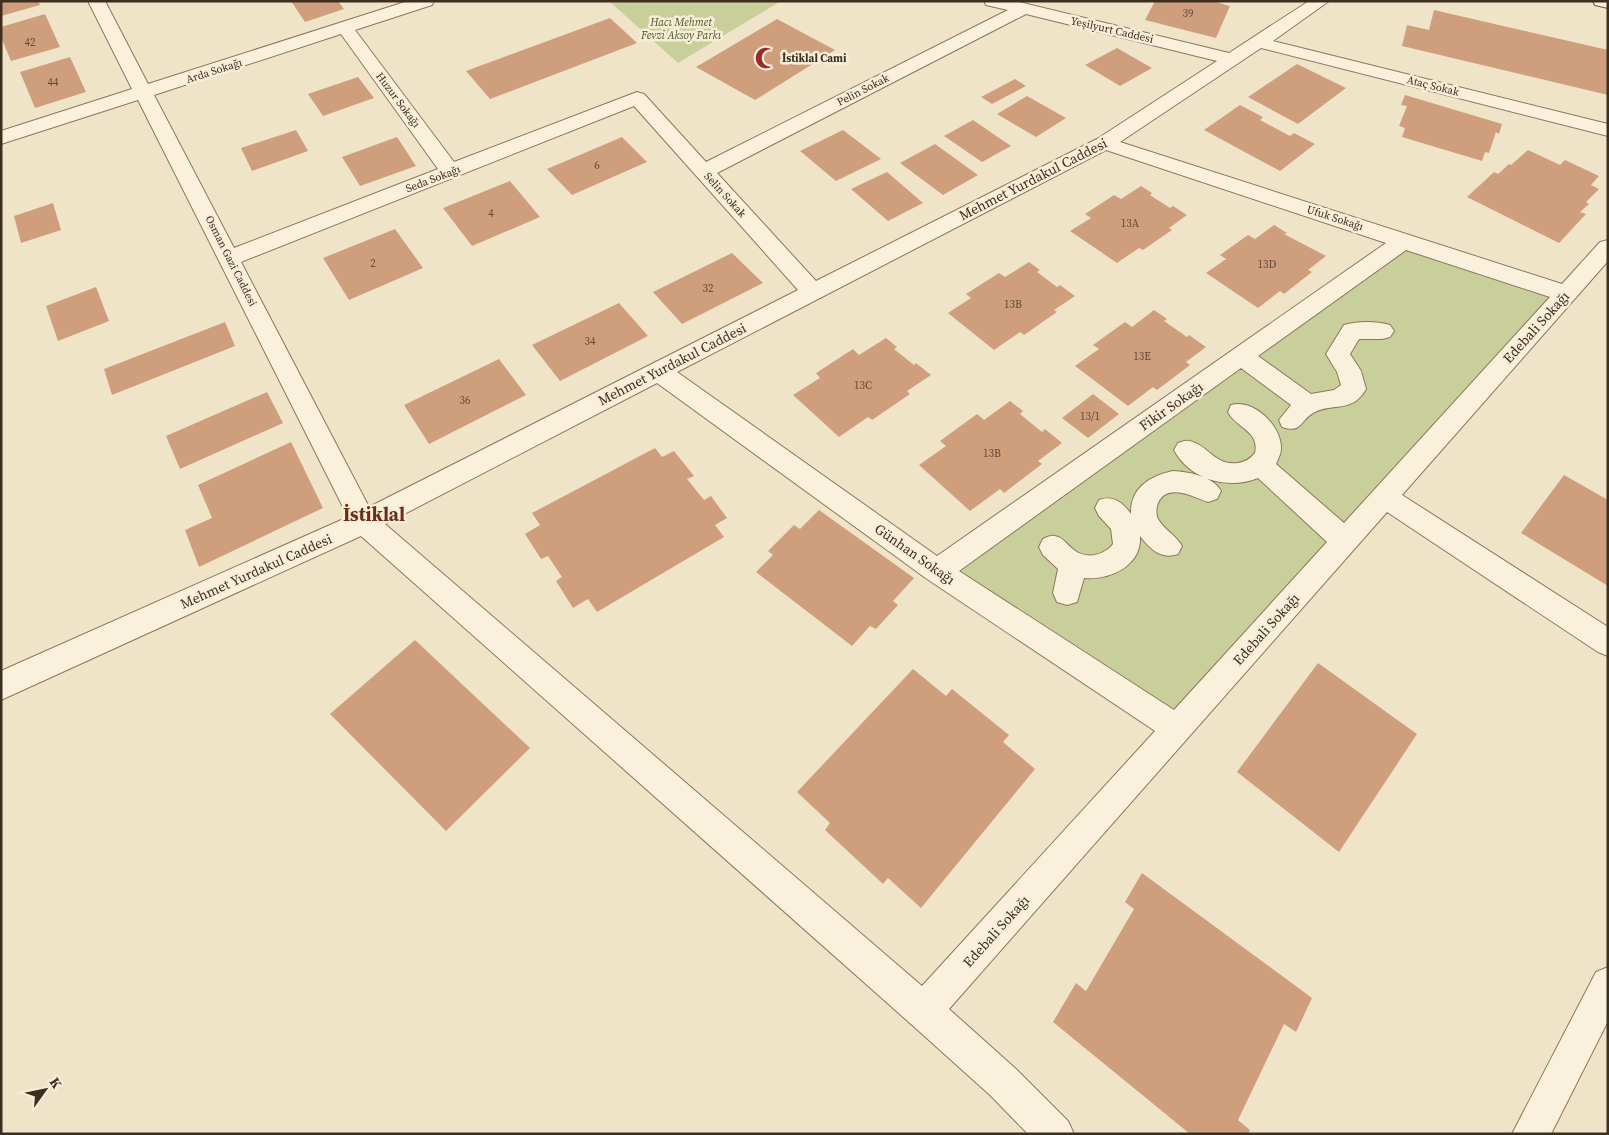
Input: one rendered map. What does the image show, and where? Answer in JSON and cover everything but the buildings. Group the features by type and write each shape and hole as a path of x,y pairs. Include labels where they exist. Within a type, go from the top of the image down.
{"street":[{"name":"Arda Sokağı","path":"1,138 426,1"},
{"name":"Yeşilyurt Caddesi","path":"992,1 1232,59"},
{"name":"Mehmet Yurdakul Caddesi","path":"1,686 364,522 1104,143 1321,1"},
{"path":"1602,1 1608,3"},
{"name":"Osman Gazi Caddesi","path":"104,4 145,93 364,522"},
{"name":"Pelin Sokak","path":"703,172 1023,9"},
{"name":"Huzur Sokağı","path":"345,28 451,172"},
{"name":"Ataç Sokak","path":"1257,42 1608,130"},
{"name":"Selin Sokak","path":"636,98 813,292"},
{"name":"Seda Sokağı","path":"229,258 636,98"},
{"name":"Ufuk Sokağı","path":"1104,143 1566,294"},
{"name":"Fikir Sokağı","path":"937,571 1405,240"},
{"name":"Edebali Sokağı","path":"924,1011 1566,294 1603,261"},
{"path":"1241,356 1299,412 1340,398 1354,389 1349,371 1338,354 1352,331 1382,331"},
{"name":"Günhan Sokağı","path":"658,371 937,571 1177,729"},
{"path":"1216,489 1234,474 1247,472 1260,465 1266,459 1269,449 1267,439 1261,428 1252,419 1240,412"},
{"path":"1187,450 1216,489"},
{"path":"1260,465 1345,541"},
{"path":"1125,518 1144,512 1144,501 1149,492 1157,486 1168,482 1182,481 1216,489"},
{"path":"1384,497 1608,643"},
{"path":"1125,518 1155,534 1168,546"},
{"path":"1067,593 1063,556 1087,567 1101,567 1113,563 1122,555 1126,545 1125,518"},
{"path":"364,522 924,1011 1003,1082 1055,1134"},
{"path":"1531,1134 1608,984"}],"green space":[{"name":"Hacı Mehmet Fevzi Aksoy Parkı","path":"609,1 781,1 678,63"},
{"path":"1405,240 1566,294 1177,729 937,571"}],"place":[{"name":"İstiklal Cami","path":"766,58"}],"district":[{"name":"İstiklal","path":"374,514"}]}
